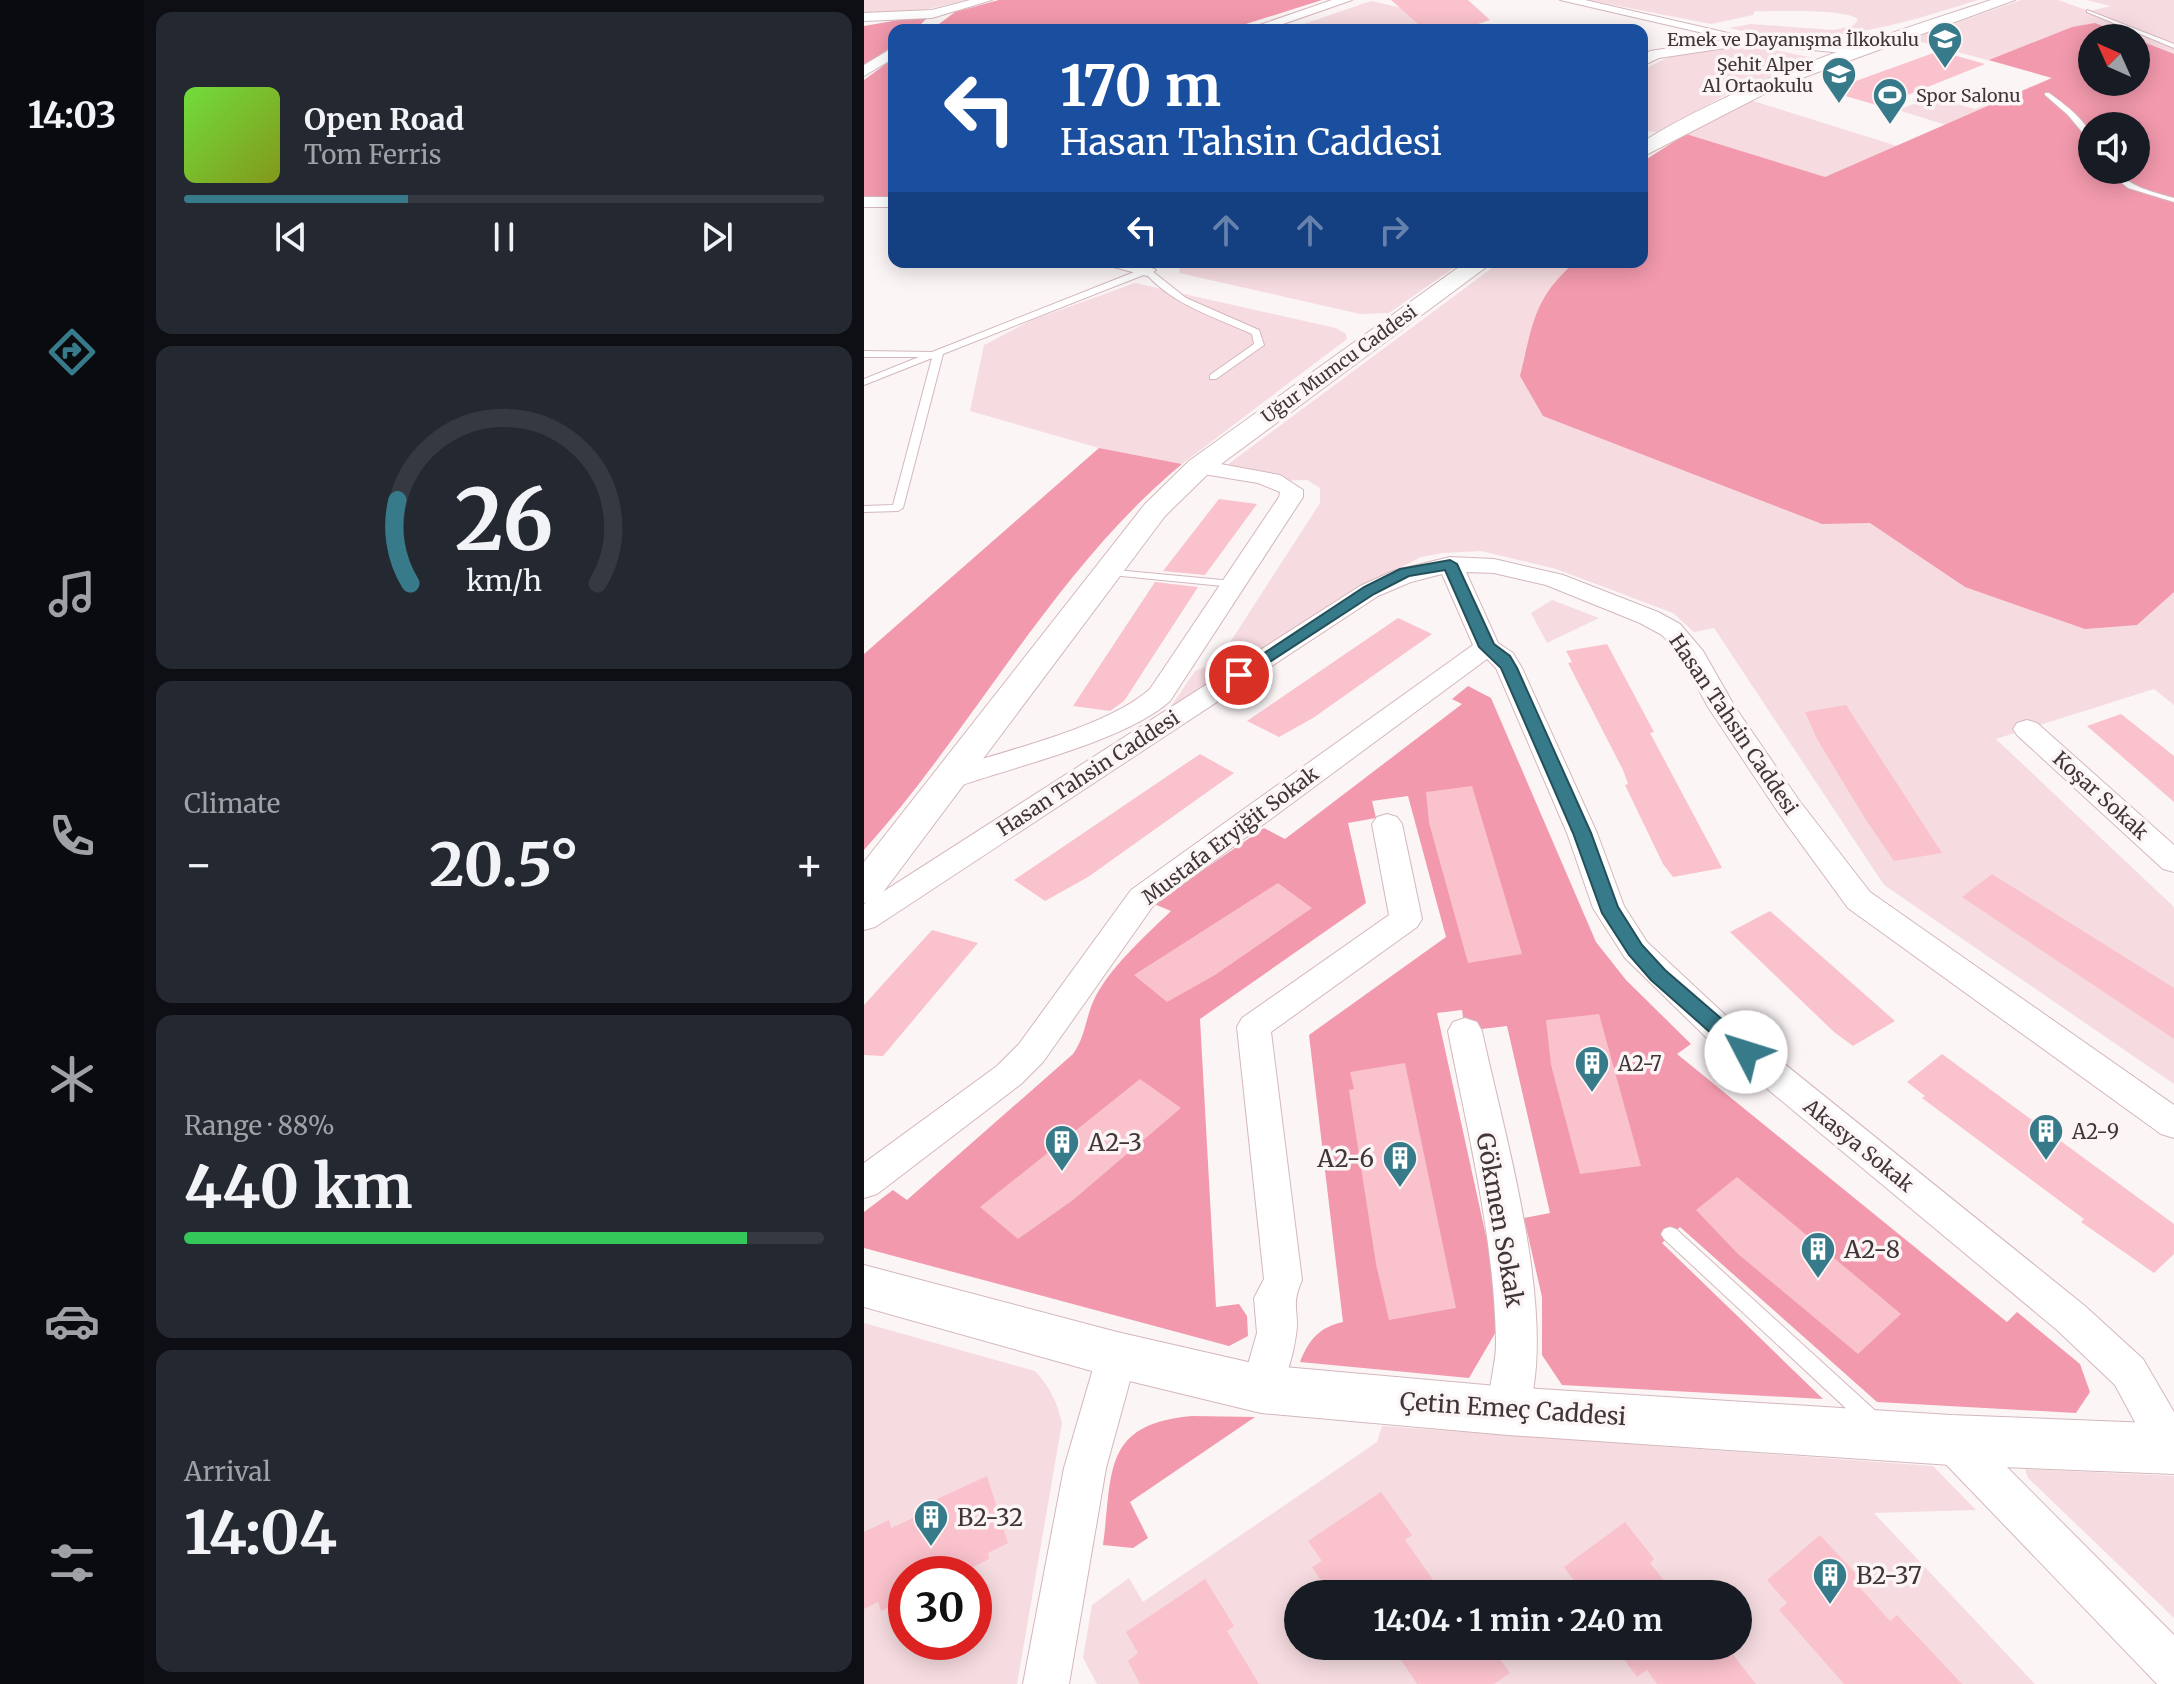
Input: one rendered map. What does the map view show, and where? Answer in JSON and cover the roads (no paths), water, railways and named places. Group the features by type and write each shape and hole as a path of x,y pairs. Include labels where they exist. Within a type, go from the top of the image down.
{"street":[{"path":"864,17 932,14 985,0"},
{"path":"1318,8 1333,0"},
{"path":"1270,24 1345,0"},
{"path":"1567,0 1752,40 1852,50"},
{"path":"1648,147 1736,96 1852,50 2007,0"},
{"path":"864,10 932,14"},
{"path":"931,24 934,22 932,14"},
{"path":"1649,58 1701,28"},
{"path":"1649,58 1752,40"},
{"path":"864,72 888,55"},
{"path":"864,202 888,202"},
{"name":"Uğur Mumcu Caddesi","path":"864,889 1155,510 1199,467 1473,268"},
{"path":"949,779 1115,723 1142,711 1160,695 1292,490 1273,481 1199,467"},
{"name":"Hasan Tahsin Caddesi","path":"864,919 1369,591 1405,572 1474,563 1542,576 1633,611 1678,635 1829,865 1859,900 2174,1124"},
{"name":"Akasya Sokak","path":"1450,564 1487,647 1504,659 1509,668 1582,833 1609,908 1636,950 1723,1033 2083,1329 2129,1372 2173,1449"},
{"name":"Mustafa Eryiğit Sokak","path":"864,1183 1009,1075 1031,1053 1142,898 1487,647"},
{"name":"Koşar Sokak","path":"2027,729 2174,862"},
{"path":"1261,1389 1277,1333 1274,1298 1283,1280 1254,1027 1406,919 1387,824"},
{"path":"890,854 895,863 918,870 954,860"},
{"name":"Gökmen Sokak","path":"1465,1031 1514,1275 1517,1363 1508,1411"},
{"name":"Çetin Emeç Caddesi","path":"864,1286 1117,1355 1261,1389 1508,1411 1951,1440 2173,1449"},
{"path":"1046,1684 1085,1468 1117,1355"},
{"path":"1951,1440 2174,1668"}],"lane":[{"path":"2089,11 2174,46"},
{"path":"2047,94 2078,123"},
{"path":"2124,184 2174,200"},
{"path":"864,382 1143,268"},
{"path":"1149,268 1160,286 1183,301 1256,332 1259,345 1213,377"},
{"path":"864,354 938,354"},
{"path":"864,509 898,508 938,354"},
{"path":"1105,572 1233,584"},
{"path":"1670,1234 1889,1435"}],"place":[{"name":"Emek ve Dayanışma İlkokulu","path":"1945,70"},
{"name":"Şehit Alper Al Ortaokulu","path":"1839,105"},
{"name":"Spor Salonu","path":"1890,126"},
{"name":"A2-7","path":"1592,1094"},
{"name":"A2-9","path":"2046,1162"},
{"name":"A2-3","path":"1062,1173"},
{"name":"A2-6","path":"1400,1189"},
{"name":"A2-8","path":"1818,1280"},
{"name":"B2-32","path":"931,1548"},
{"name":"B2-37","path":"1830,1606"}]}
